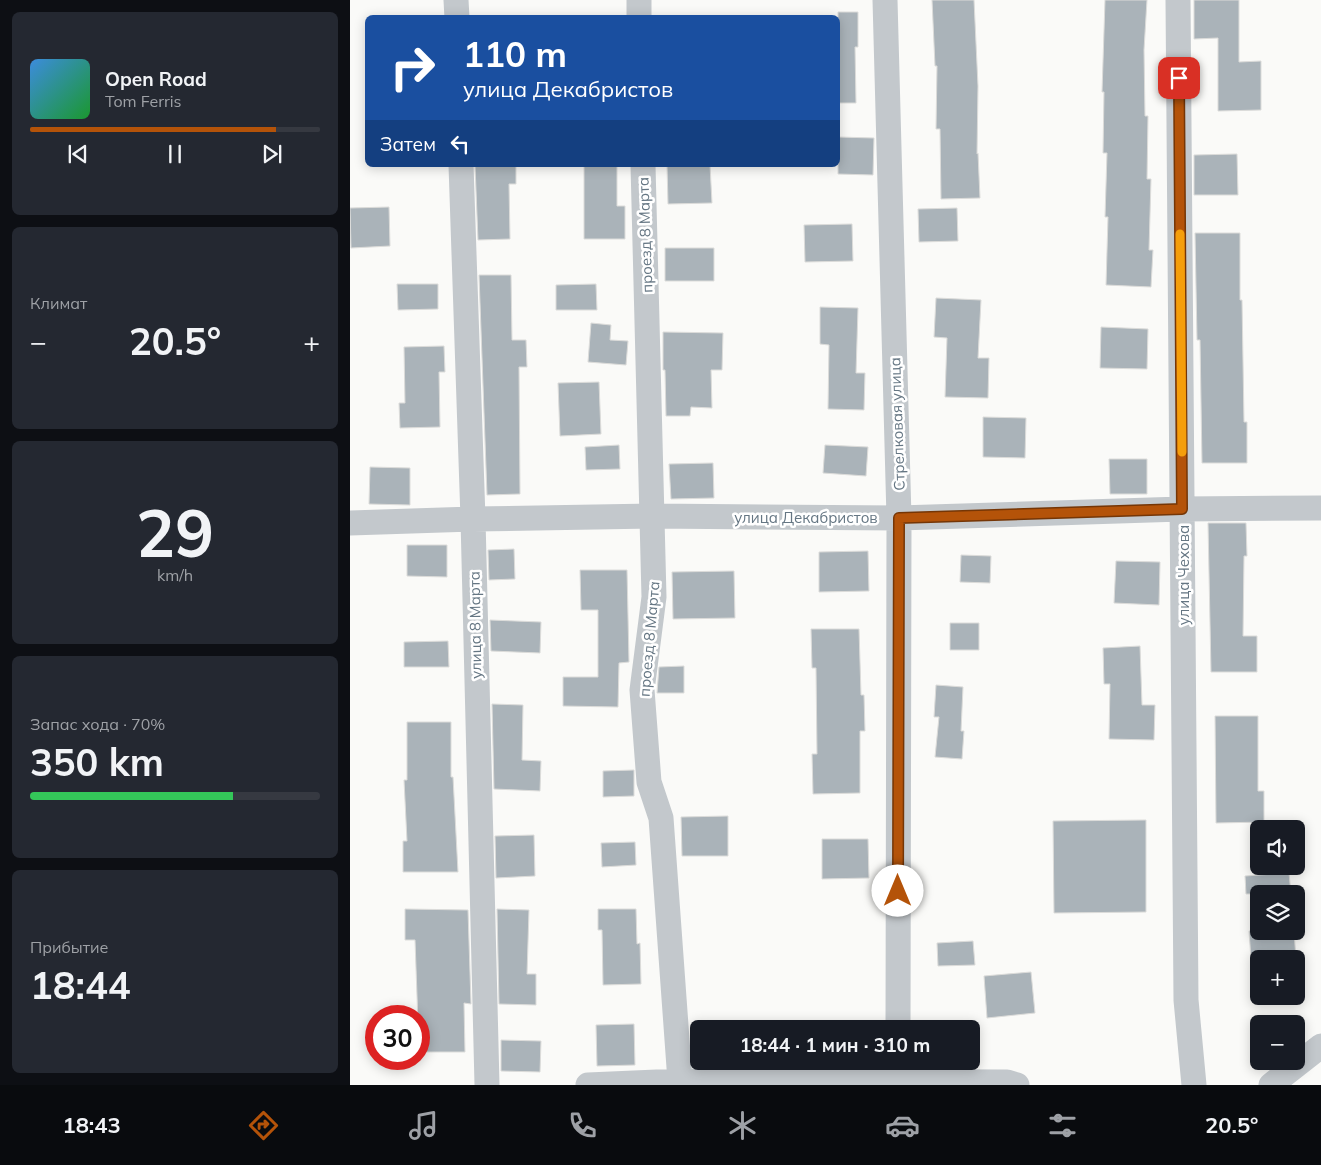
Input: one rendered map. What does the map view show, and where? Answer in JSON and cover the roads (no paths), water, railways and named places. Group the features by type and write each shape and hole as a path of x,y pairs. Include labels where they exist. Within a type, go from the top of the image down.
{"street":[{"path":"456,0 457,15"},
{"path":"639,0 639,15"},
{"name":"Стрелковая улица","path":"885,0 899,518 898,1020"},
{"name":"улица Чехова","path":"1178,0 1186,1000 1194,1085"},
{"name":"улица 8 Марта","path":"461,167 487,1085"},
{"name":"проезд 8 Марта","path":"643,167 654,597 642,690 649,782 661,818 680,1081"},
{"name":"улица Декабристов","path":"350,523 653,516 899,518 1182,509 1321,508"},
{"path":"1271,1085 1321,1046"},
{"path":"588,1085 898,1071 1012,1083"}]}
